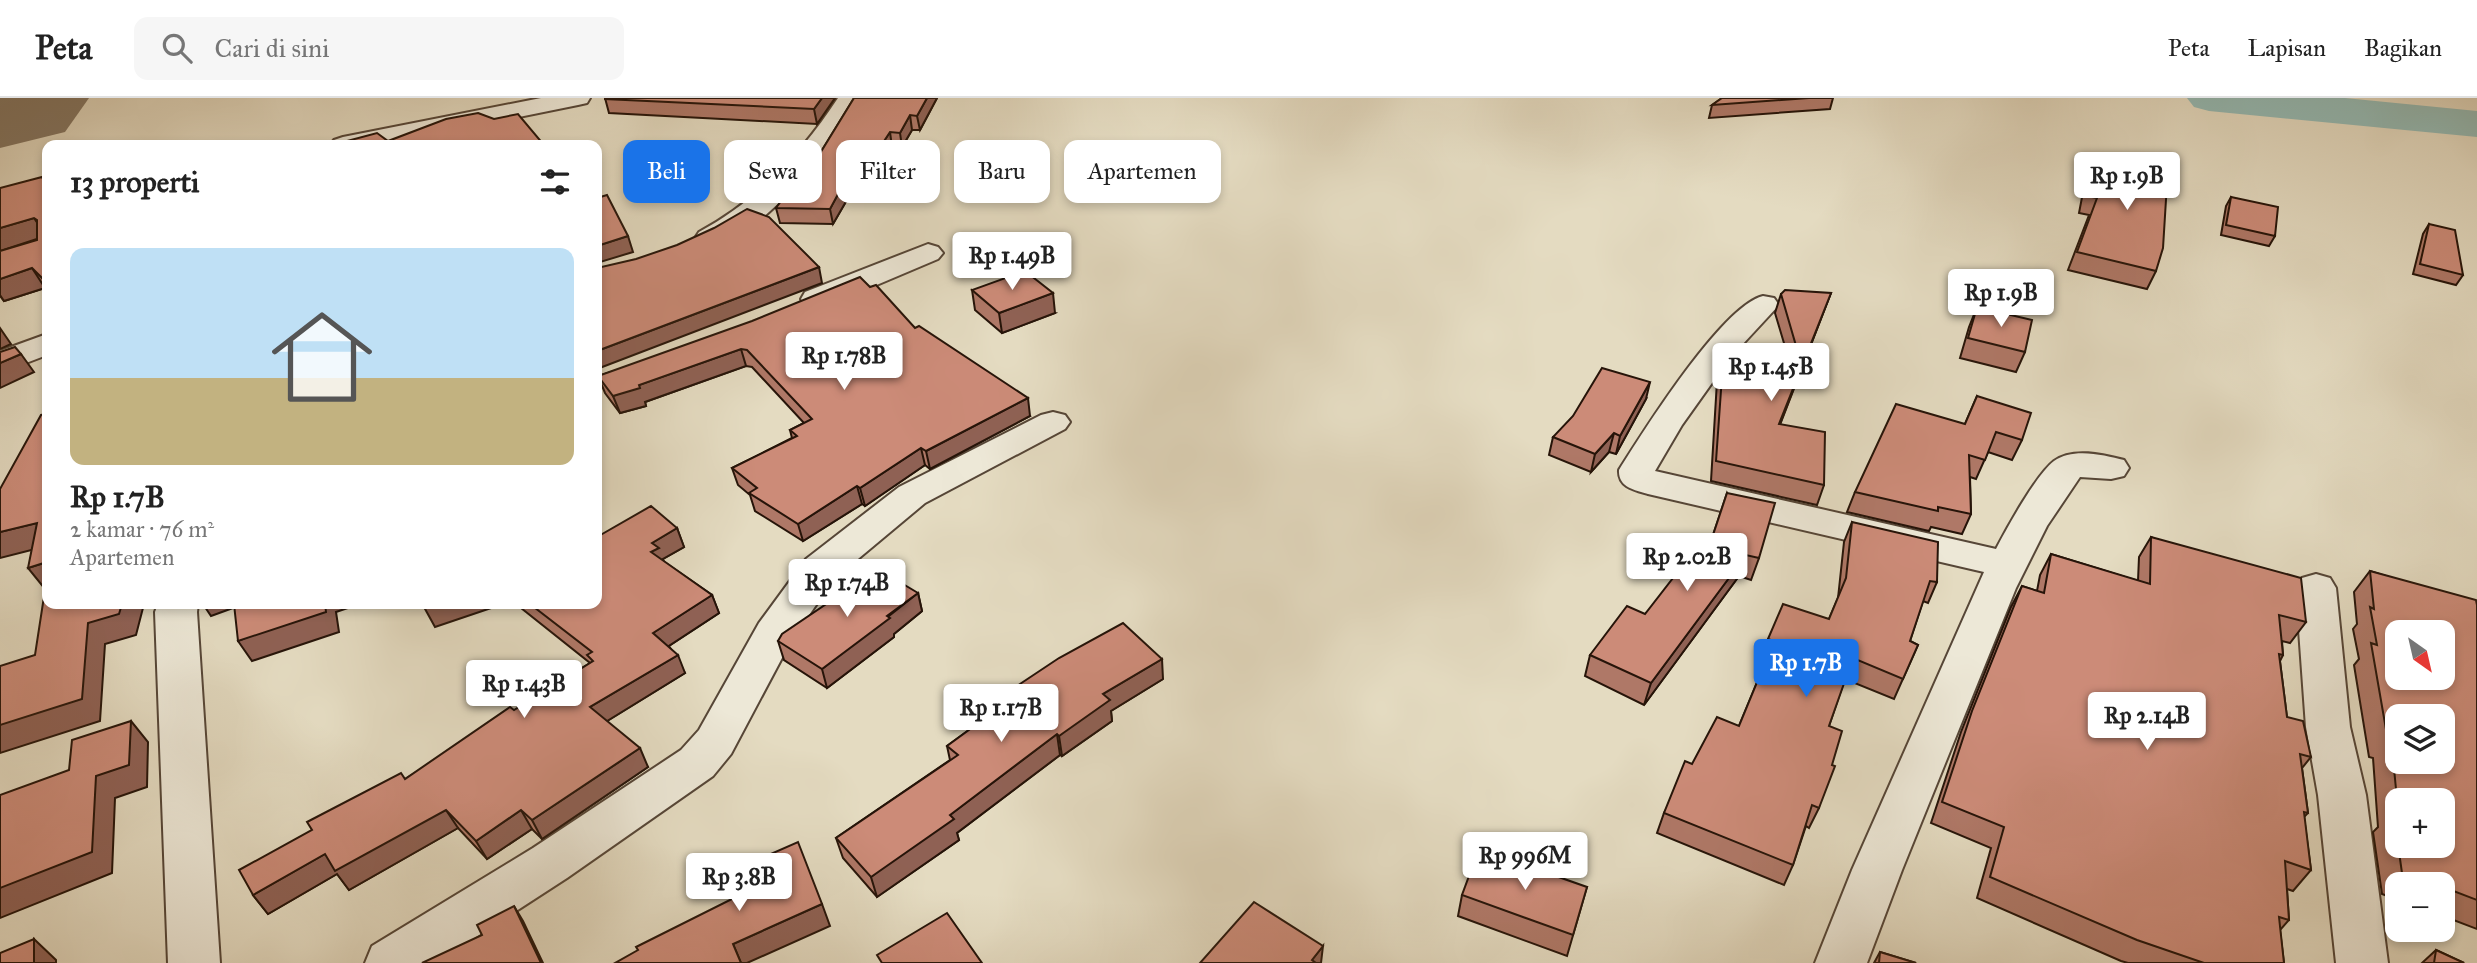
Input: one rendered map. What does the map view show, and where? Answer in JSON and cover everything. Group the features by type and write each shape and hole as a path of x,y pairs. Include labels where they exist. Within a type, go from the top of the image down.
{"street":[{"path":"368,140 578,98"},
{"path":"689,247 741,219 786,182 850,98"},
{"path":"795,307 928,253"},
{"path":"1763,304 1717,352 1665,424 1637,470 1637,477 1661,485 2005,564"},
{"path":"0,363 42,346"},
{"path":"391,963 551,863 697,763 715,742 774,634 820,569 912,495 1052,422"},
{"path":"1841,963 1891,832 1943,716 2005,564 2067,469 2079,464 2111,468"},
{"path":"2316,588 2328,727 2342,795 2362,963"},
{"path":"177,609 194,963"}],"building":[{"path":"605,98 822,98 814,109"},
{"path":"854,98 927,98 917,116 910,115 900,133 890,132 885,140 836,140 836,198 830,209 776,208 780,203 822,203 822,150"},
{"path":"1722,98 1809,98 1712,105"},
{"path":"478,113 494,119 518,114 540,140 391,140 446,119"},
{"path":"377,133 387,140 351,140"},
{"path":"2094,155 2168,167 2163,248 2156,271 2077,252 2097,198 2087,196"},
{"path":"42,177 42,278 32,268 0,279 0,251 37,240 37,220 34,218 0,228 0,188"},
{"path":"607,195 628,236 602,244 602,196"},
{"path":"2231,197 2278,207 2275,236 2226,225"},
{"path":"747,209 769,217 819,267 602,349 602,267 677,245"},
{"path":"2429,224 2455,230 2463,275 2420,264"},
{"path":"1025,271 1053,293 999,313 972,290"},
{"path":"860,277 870,287 876,285 915,328 919,326 1028,398 926,451 921,448 798,524 749,493 757,488 732,468 797,436 790,430 812,419 747,350 741,349 613,396 602,381 602,375 752,321"},
{"path":"1785,290 1831,293 1779,424 1825,432 1824,485 1716,461 1723,362 1733,347 1801,363 1781,294"},
{"path":"1977,307 2032,320 2025,352 1968,338"},
{"path":"15,347 21,354 0,363 0,352"},
{"path":"1602,368 1650,382 1620,436 1614,433 1595,454 1553,437 1573,416"},
{"path":"1977,396 2031,413 2022,440 1996,432 1985,460 1969,455 1971,514 1938,507 1938,511 1855,492 1896,404 1965,424"},
{"path":"41,415 42,564 28,568 37,523 0,532 0,489"},
{"path":"1727,493 1775,503 1759,558 1746,555 1651,683 1590,655 1627,606 1645,614 1694,551 1706,556"},
{"path":"651,506 677,528 652,543 659,548 651,552 712,595 653,633 678,655 590,707 640,748 532,820 521,810 476,841 446,810 335,871 325,854 253,895 239,870 312,830 307,822 401,773 405,779 510,707 514,710 593,661 587,655 592,652 536,609 602,609 602,534"},
{"path":"1852,522 1938,542 1937,582 1930,581 1910,641 1918,645 1903,679 1853,658 1829,726 1842,731 1832,765 1835,766 1819,808 1812,805 1793,865 1664,813 1685,761 1692,764 1717,717 1739,726 1774,641 1768,639 1783,604 1829,619 1846,578"},
{"path":"2151,537 2301,578 2306,622 2279,615 2283,655 2279,654 2287,717 2303,721 2311,757 2300,754 2308,813 2304,812 2311,870 2285,861 2289,920 2279,917 2284,963 2204,963 2137,940 1990,877 2004,827 1942,802 1972,711 2022,586 2044,593 2051,554 2150,584"},
{"path":"878,569 918,593 887,616 890,618 822,669 778,641 782,634"},
{"path":"2370,571 2476,600 2477,900 2455,892 2455,872 2402,872 2400,858 2455,858 2455,788 2396,788 2395,774 2455,774 2455,704 2385,704 2385,724 2371,643 2377,645 2370,607 2374,609"},
{"path":"42,609 120,609 119,614 88,623 82,699 0,725 0,666 35,655"},
{"path":"235,609 326,609 326,612 238,641"},
{"path":"1123,623 1162,659 1103,694 1110,700 1059,736 1057,734 950,815 954,819 871,877 836,838 958,755 947,746 1014,697 1008,692 1059,658"},
{"path":"131,721 129,765 96,776 92,852 0,888 0,795 69,770 72,740"},
{"path":"798,842 822,904 733,944 741,963 615,963 638,950 636,947 740,895 732,871"},
{"path":"1479,849 1587,887 1573,935 1462,895"},
{"path":"1254,902 1323,946 1312,960 1316,963 1200,963"},
{"path":"514,906 541,963 422,963 482,935 477,925"},
{"path":"947,913 982,963 882,963 877,955"},
{"path":"34,939 34,963 0,963 0,953"},
{"path":"2436,950 2464,963 2434,963"},
{"path":"1880,952 1916,963 1879,963"}],"waterway":[{"path":"2209,98 2477,124"}],"runway":[{"path":"0,99 8,98"}]}
